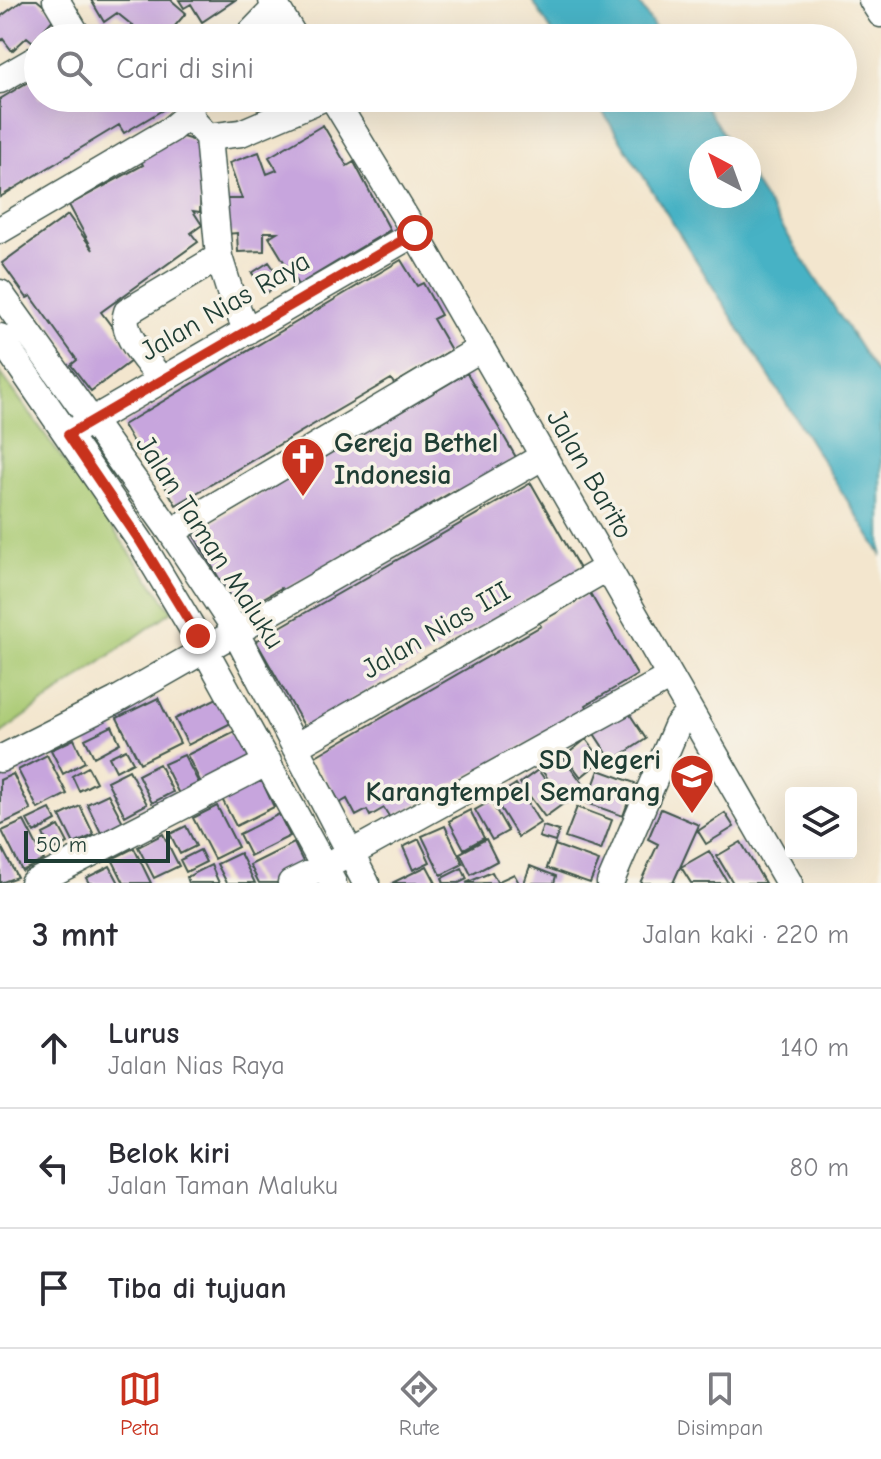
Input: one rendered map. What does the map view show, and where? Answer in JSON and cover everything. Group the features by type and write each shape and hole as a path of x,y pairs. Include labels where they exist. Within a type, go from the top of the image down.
{"street":[{"path":"56,0 71,24"},
{"path":"872,0 881,14"},
{"path":"258,24 274,4 286,24"},
{"path":"0,80 24,66"},
{"path":"0,230 170,130 186,112"},
{"path":"193,112 195,123 208,137 219,257 247,331"},
{"path":"208,137 241,133 290,112"},
{"name":"Jalan Barito","path":"342,112 415,233 789,883"},
{"name":"Jalan Nias Raya","path":"68,435 415,233"},
{"path":"161,380 127,331 123,321 127,312 219,257"},
{"name":"Jalan Taman Maluku","path":"0,293 171,532 235,631 366,883"},
{"name":"Jalan Taman Maluku","path":"0,337 140,541 204,648 329,874"},
{"path":"171,532 480,349"},
{"path":"0,759 115,701 544,456"},
{"name":"Jalan Nias III","path":"295,747 607,568"},
{"path":"291,883 329,874 350,854 670,677"},
{"path":"610,883 677,726 690,711"},
{"path":"33,883 268,762"}],"green space":[{"path":"0,372 172,611 0,734"}],"water":[{"path":"532,0 637,0 652,24 547,24"},
{"path":"603,112 709,112 724,136 689,136 689,208 761,208 761,194 881,380 881,554"}],"building":[{"path":"23,0 37,0 56,16 49,24 24,24 24,40 12,51 3,39 0,42 0,17"},
{"path":"91,0 171,0 186,13 177,24 131,24 117,13 104,22"},
{"path":"179,0 235,0 202,22 191,4 184,8"},
{"path":"24,84 24,112 159,112 124,133 119,125 0,197 0,99"},
{"path":"323,125 347,166 354,162 390,230 298,285 269,237 277,232 264,232 264,251 238,252 237,233 226,234 225,199 242,199 229,163 259,152 267,174 277,170 269,157"},
{"path":"179,136 203,143 200,212 193,211 202,225 191,233 198,242 101,312 135,358 91,391 71,365 77,360 31,296 27,298 2,263 68,215 93,250 69,205 143,165 140,159"},
{"path":"401,260 417,286 423,283 441,315 433,319 451,350 394,384 391,379 176,505 153,466 148,468 123,425"},
{"path":"269,262 283,282 266,293 252,273"},
{"path":"467,373 517,459 460,493 457,489 283,591 281,588 239,612 193,534"},
{"path":"531,483 580,569 350,700 353,705 307,731 256,641"},
{"path":"590,593 637,675 586,705 589,710 390,818 384,808 370,816 367,810 356,816 347,799 340,803 314,757 541,626 539,623"},
{"path":"223,695 235,721 188,745 175,719"},
{"path":"158,698 180,743 140,763 117,718"},
{"path":"625,707 646,739 612,761 591,729"},
{"path":"112,726 120,743 94,757 85,739"},
{"path":"241,728 255,756 201,783 187,755"},
{"path":"74,739 85,762 63,774 51,750"},
{"path":"586,739 602,760 581,777 565,756"},
{"path":"126,749 133,762 116,771 109,757"},
{"path":"560,753 586,788 566,803 540,768"},
{"path":"47,755 67,794 38,809 18,770"},
{"path":"184,755 202,789 182,800 164,764"},
{"path":"159,764 173,792 152,803 138,775"},
{"path":"88,767 96,782 79,791 72,776"},
{"path":"129,770 147,804 125,816 107,781"},
{"path":"538,770 563,804 545,817 520,783"},
{"path":"599,770 635,783 623,816 587,803"},
{"path":"13,774 31,810 0,825 0,780"},
{"path":"261,779 274,807 236,826 222,799"},
{"path":"516,784 540,823 518,837 494,798"},
{"path":"108,794 123,822 101,833 87,804"},
{"path":"491,801 508,831 492,840 475,810"},
{"path":"80,806 94,835 74,844 60,816"},
{"path":"217,806 238,847 214,859 193,818"},
{"path":"577,807 612,820 601,850 565,838"},
{"path":"50,809 56,821 34,833 27,820"},
{"path":"661,809 699,825 673,883 640,883 658,844 648,839"},
{"path":"470,810 484,838 464,849 449,821"},
{"path":"725,813 734,827 706,844 698,831"},
{"path":"279,814 290,836 250,856 239,834"},
{"path":"24,821 44,860 22,871 2,831"},
{"path":"59,826 68,843 51,851 43,834"},
{"path":"186,826 196,846 180,854 170,834"},
{"path":"445,826 463,864 441,875 422,836"},
{"path":"543,826 559,831 555,842 539,837"},
{"path":"163,834 179,866 154,878 138,847"},
{"path":"419,839 430,862 413,870 403,847"},
{"path":"486,839 497,861 471,875 460,853"},
{"path":"741,842 765,883 733,883 717,856"},
{"path":"294,843 307,870 280,883 259,883 250,865"},
{"path":"555,845 599,861 590,883 547,868"},
{"path":"134,848 151,883 124,883 112,859"},
{"path":"0,849 17,877 0,883"},
{"path":"200,850 206,862 186,872 180,860"},
{"path":"709,851 728,883 691,883 681,867"},
{"path":"240,853 255,883 227,883 217,864"},
{"path":"211,865 219,883 189,883 187,877"},
{"path":"110,866 119,883 89,883 86,878"},
{"path":"427,866 436,883 392,883"},
{"path":"530,866 556,876 554,883 524,883"},
{"path":"462,868 467,879 459,883 444,883 442,878"},
{"path":"492,872 497,882 514,874 519,883 466,883"}],"place":[{"name":"Gereja Bethel Indonesia","path":"303,498"},
{"name":"SD Negeri Karangtempel Semarang","path":"692,815"}],"route":[{"path":"198,636 140,541 68,435 415,233"}]}
